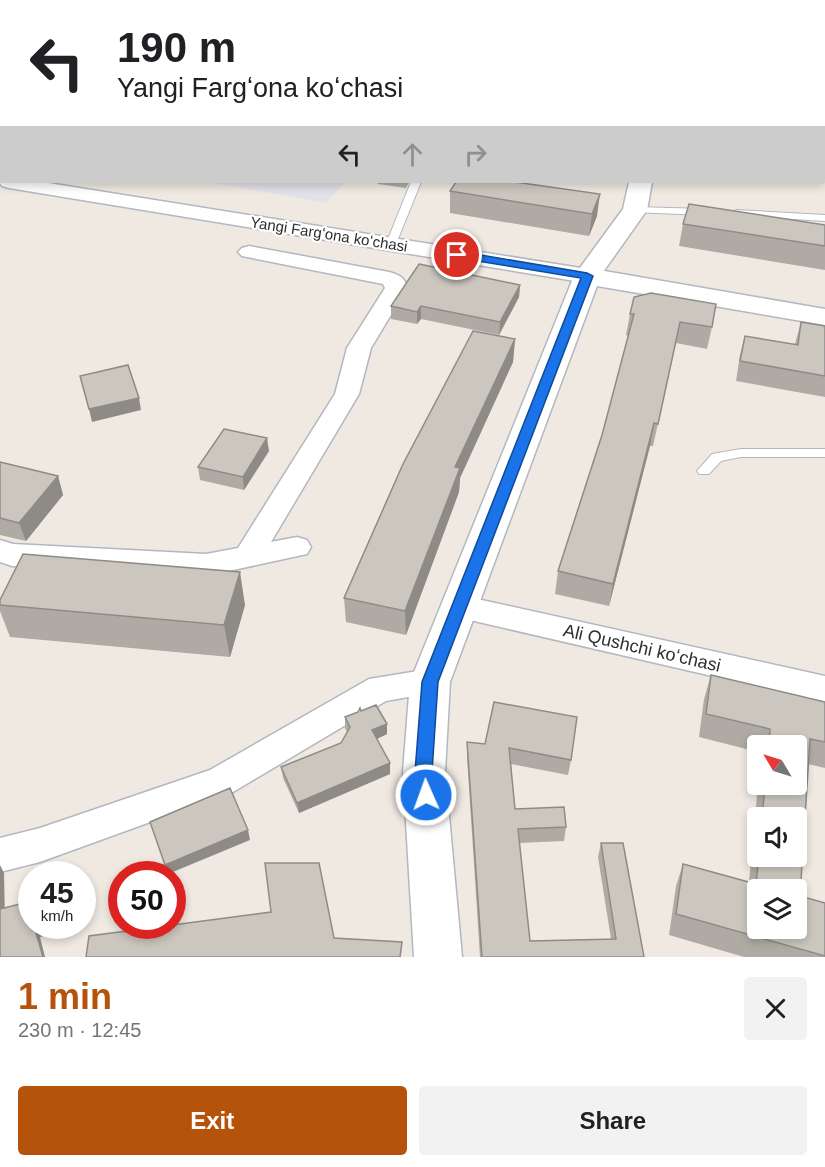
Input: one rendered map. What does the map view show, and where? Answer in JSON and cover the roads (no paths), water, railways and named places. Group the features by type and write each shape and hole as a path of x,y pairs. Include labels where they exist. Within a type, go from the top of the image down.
{"main road":[{"path":"438,957 424,772 430,682 587,276 635,210 640,183"},
{"name":"Yangi Fargʻona koʻchasi","path":"587,276 825,317"}],"street":[{"name":"Yangi Fargʻona koʻchasi","path":"17,183 587,276"},
{"path":"0,199 17,183"},
{"path":"247,557 347,394 359,348 396,288 395,282 388,279 249,252"},
{"path":"0,551 12,555 206,565 297,547"},
{"name":"Ali Qushchi koʻchasi","path":"459,607 825,689"},
{"path":"0,855 40,845 221,781 380,688 430,682"}],"lane":[{"path":"391,244 416,183"},
{"path":"635,210 825,218"},
{"path":"704,471 717,457 741,453 825,453"}]}
